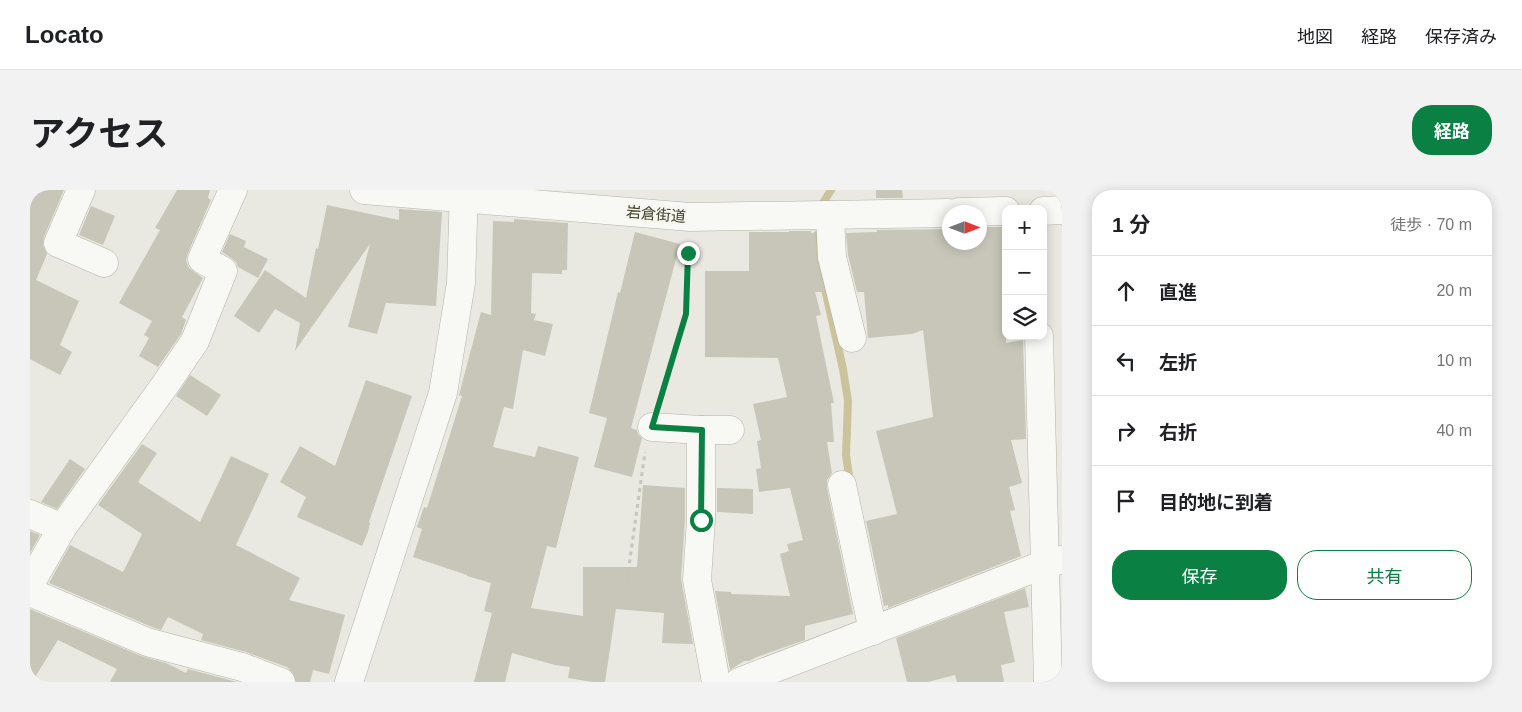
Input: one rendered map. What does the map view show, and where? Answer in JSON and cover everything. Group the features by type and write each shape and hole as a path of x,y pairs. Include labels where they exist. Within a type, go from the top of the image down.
{"street":[{"path":"81,190 58,243 104,263"},
{"path":"30,584 62,528 195,340 223,272 202,259 233,190"},
{"name":"岩倉街道","path":"364,190 464,194 690,217 942,213"},
{"path":"1037,190 1037,205"},
{"path":"349,682 443,393 461,283 464,194"},
{"path":"1047,210 1062,210"},
{"path":"987,212 1002,212"},
{"path":"830,215 832,257 852,338"},
{"path":"1041,340 1052,429 1054,562 1048,682"},
{"path":"652,427 730,430"},
{"path":"702,430 701,520 697,580 716,682"},
{"path":"842,485 873,630"},
{"path":"30,514 62,528"},
{"path":"739,682 783,674 873,630 1054,562"},
{"path":"30,592 147,642 242,666 281,682"}],"path":[{"path":"625,595 646,446 686,314 690,217"}],"building":[{"path":"36,190 64,190 44,237 43,245 47,254 36,280 79,301 60,345 72,352 60,375 30,359 30,205"},
{"path":"177,190 210,190 208,198 211,200 186,260 189,268 203,278 182,317 186,320 181,334 158,367 139,356 149,338 144,335 152,321 119,303 160,230 155,228"},
{"path":"876,190 902,190 903,198 876,198"},
{"path":"327,205 399,220 399,209 442,212 436,306 386,303 377,334 348,327 370,244 295,351 300,323 275,309 259,333 234,316 265,270 306,298"},
{"path":"91,206 115,216 103,245 79,235"},
{"path":"514,219 568,223 567,270 562,270 562,274 532,273 531,313 536,314 534,320 553,324 545,356 523,350 513,409 504,407 493,447 535,457 538,446 579,457 556,548 547,546 531,608 583,616 583,567 637,567 643,485 685,488 681,579 693,644 662,643 664,613 616,609 605,682 568,678 570,667 555,665 512,653 505,682 474,682 492,613 484,611 491,583 413,557 422,529 417,527 424,507 427,508 462,396 459,395 481,312 491,315 493,221 514,222"},
{"path":"987,227 1002,227 1002,340 1006,340 1006,343 1023,340 1026,439 1011,440 1022,483 1009,487 1015,510 1010,511 1021,556 888,608 888,605 884,606 866,521 897,514 876,431 933,417 923,330 912,334 868,338 864,292 857,292 848,255 846,233 877,232 877,230 942,229 942,250 987,250"},
{"path":"811,231 811,233 815,233 817,261 825,292 815,292 821,315 816,316 834,403 831,403 834,442 827,442 832,473 827,480 827,488 853,614 805,626 805,640 749,661 744,661 730,670 715,591 731,592 731,594 790,596 780,554 789,551 787,544 803,540 790,488 759,492 756,469 761,468 757,441 761,440 753,404 787,397 778,358 705,357 705,271 749,271 749,232"},
{"path":"635,232 680,244 631,428 637,430 642,438 632,477 594,467 607,418 589,413 618,292 620,293"},
{"path":"230,234 246,241 244,247 268,259 258,278 238,267 236,262 222,252"},
{"path":"190,375 221,395 207,416 176,396"},
{"path":"366,380 412,396 362,546 297,517 306,497 280,482 300,446 335,466"},
{"path":"142,444 157,453 138,482 200,522 231,456 269,474 236,545 300,578 289,600 345,615 329,674 313,670 310,682 296,682 293,673 287,667 246,652 201,640 203,634 168,617 161,630 49,583 70,545 123,572 142,534 98,505"},
{"path":"70,459 85,469 57,509 41,502"},
{"path":"717,488 753,489 753,514 717,512"},
{"path":"30,531 40,535 30,553"},
{"path":"1025,588 1029,607 1004,612 1015,662 1001,665 1004,682 957,682 955,675 928,682 907,682 896,638"},
{"path":"30,609 141,656 166,663 186,673 188,669 237,682 110,682 117,669 58,640 32,682 30,682"}],"waterway":[{"path":"823,203 831,190"},
{"path":"817,235 818,258 843,369 848,401 846,455 850,482"}],"route":[{"path":"688,253 686,314 652,427 702,430 701,520"}]}
